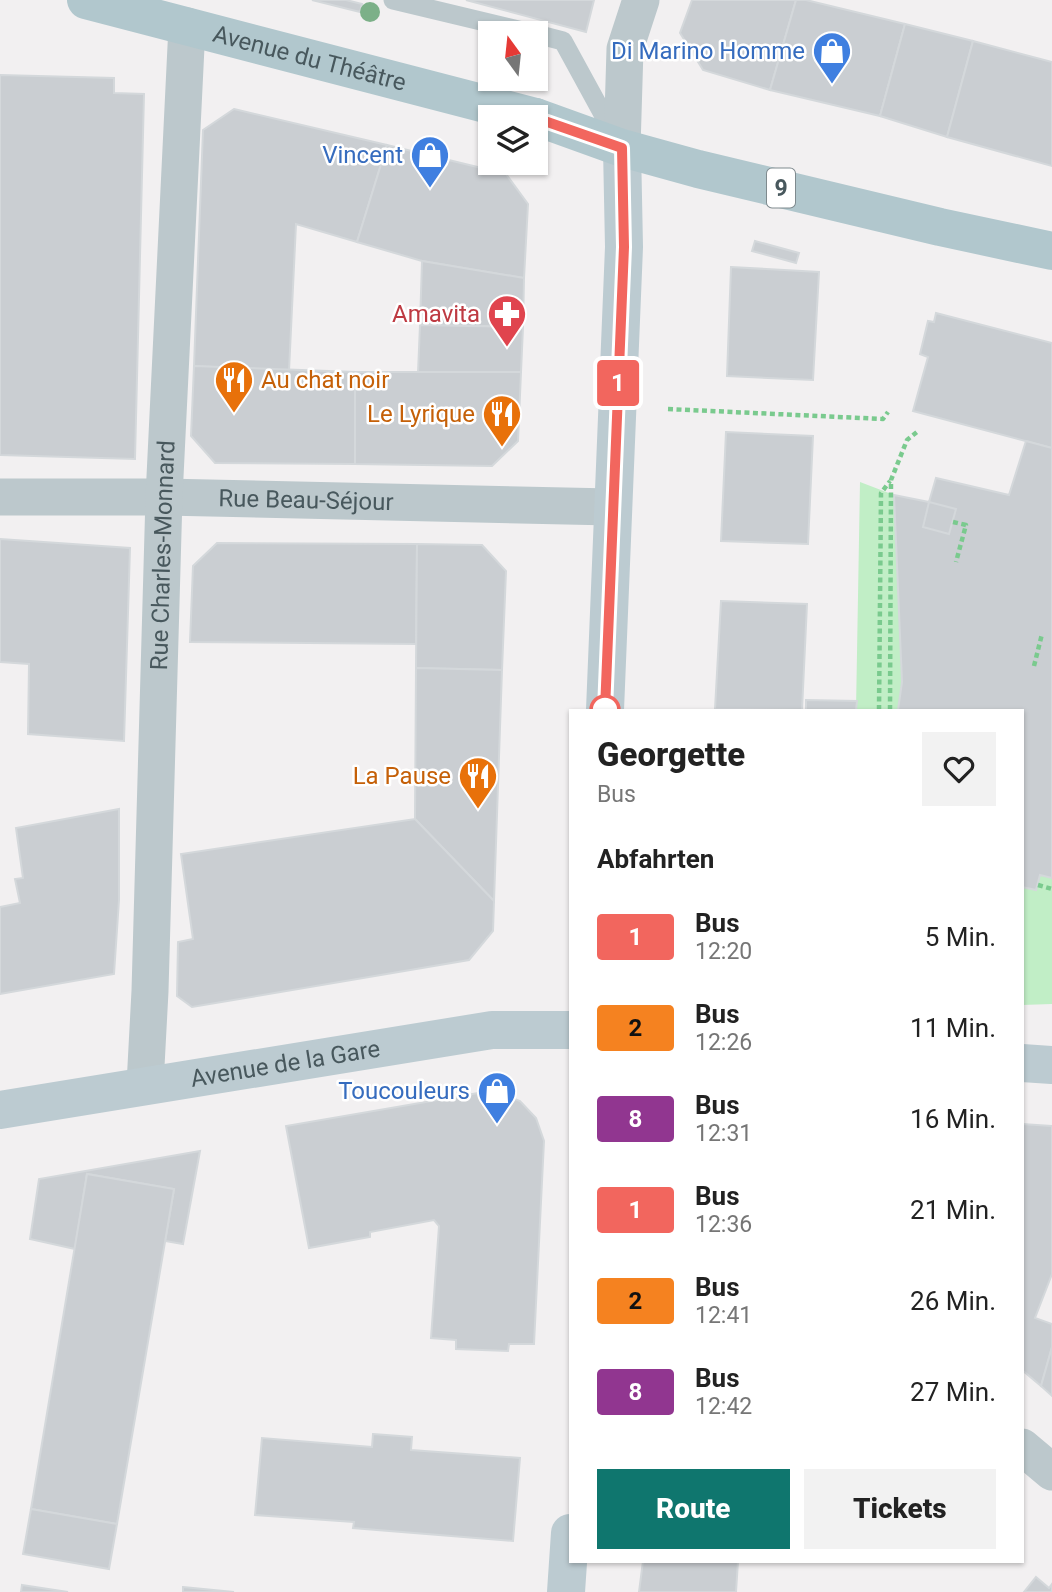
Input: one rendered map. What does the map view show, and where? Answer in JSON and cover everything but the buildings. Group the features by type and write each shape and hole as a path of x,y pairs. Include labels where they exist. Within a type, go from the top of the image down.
{"main road":[{"name":"Avenue du Théâtre","path":"86,0 489,105"},
{"name":"Avenue du Théâtre","path":"548,122 622,148"},
{"name":"9","path":"622,148 940,227 1052,251"}],"street":[{"path":"605,709 624,247 622,148 625,48 641,0"},
{"name":"Rue Charles-Monnard","path":"145,1085 151,977 164,497 187,26"},
{"name":"Rue Beau-Séjour","path":"0,497 164,497 612,507"},
{"name":"Avenue de la Gare","path":"0,1110 492,1030 569,1030"},
{"path":"1024,1063 1052,1065"},
{"path":"1024,1449 1052,1472"},
{"path":"566,1592 569,1548"}],"lane":[{"path":"393,0 479,21"},
{"path":"548,38 563,41 622,148"}],"path":[{"path":"668,409 883,419 888,412"},
{"path":"879,709 881,493 891,480 907,440 916,432"},
{"path":"890,709 891,480"},
{"path":"953,522 965,525 956,562"},
{"path":"1034,666 1042,634"},
{"path":"1038,885 1052,889"}],"green space":[{"path":"1026,441 1052,448 1052,1004 1024,1005 1024,709 856,709 860,482 894,495 929,502 936,478 1009,495"}],"bus line":[{"name":"1","path":"548,122 622,148 624,247 605,709"}],"place":[{"name":"Di Marino Homme","path":"832,85"},
{"name":"Vincent","path":"430,189"},
{"name":"Amavita","path":"507,348"},
{"name":"Au chat noir","path":"234,414"},
{"name":"Le Lyrique","path":"502,448"},
{"name":"La Pause","path":"478,810"},
{"name":"Toucouleurs","path":"497,1125"}]}
